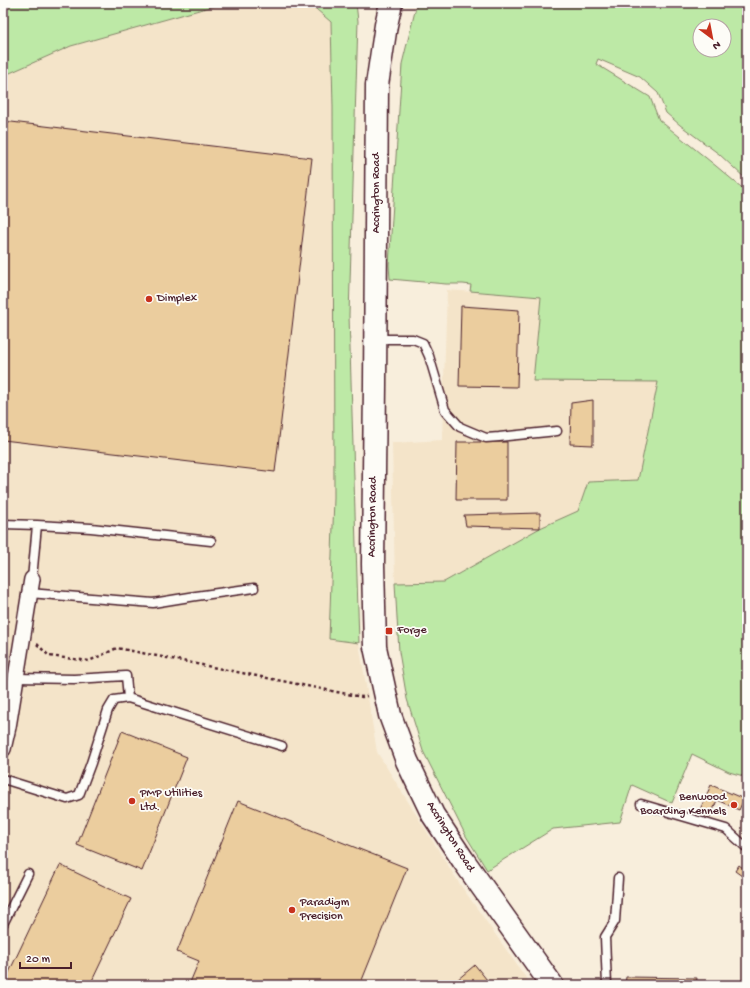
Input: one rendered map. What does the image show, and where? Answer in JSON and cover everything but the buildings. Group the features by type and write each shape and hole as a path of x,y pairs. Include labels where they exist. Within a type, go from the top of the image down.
{"main road":[{"name":"Accrington Road","path":"391,3 386,25 378,85 373,564 376,647 390,715 408,761 434,814 462,860 552,985"}],"street":[{"path":"3,749 8,727 11,686 24,631 30,586"}],"lane":[{"path":"376,339 413,339 423,343 429,356 445,410 460,427 486,438 557,431"},
{"path":"3,524 91,528 211,541"},
{"path":"37,525 30,586 153,603 254,588"},
{"path":"11,686 74,679 126,676 128,698"},
{"path":"3,779 67,799 79,795 108,710 114,700 128,698 282,746"},
{"path":"641,804 726,829 747,848"},
{"path":"3,924 28,874"},
{"path":"607,985 605,937 615,922 618,878"}],"path":[{"path":"3,628 24,631 49,656 89,661 117,648 362,697 385,692"}],"shaded area":[{"path":"224,3 309,3 331,22 333,107 334,498 329,639 359,643 377,752 459,883 531,985 3,985 3,76 71,46"},
{"path":"447,290 541,297 533,381 658,382 638,480 588,482 578,511 540,528 444,582 395,583 392,443 442,440"}],"green space":[{"path":"3,3 224,3 71,46 3,76"},
{"path":"309,3 356,3 358,21 349,315 359,643 329,639 334,498 333,107 331,22"},
{"path":"417,3 747,3 747,180 719,154 666,113 658,93 640,77 598,59 596,64 650,97 659,120 747,192 747,777 729,772 692,754 672,803 632,785 620,822 553,829 487,870 466,836 423,751 407,699 399,652 395,583 444,582 540,528 578,511 588,482 638,480 658,382 533,381 541,297 470,291 471,285 463,284 390,279 389,265 402,64"}],"place":[{"name":"Dimplex","path":"149,299"},
{"name":"Forge","path":"389,631"},
{"name":"PMP Utilities Ltd.","path":"132,801"},
{"name":"Benwood Boarding Kennels","path":"734,805"},
{"name":"Paradigm Precision","path":"292,910"}]}
